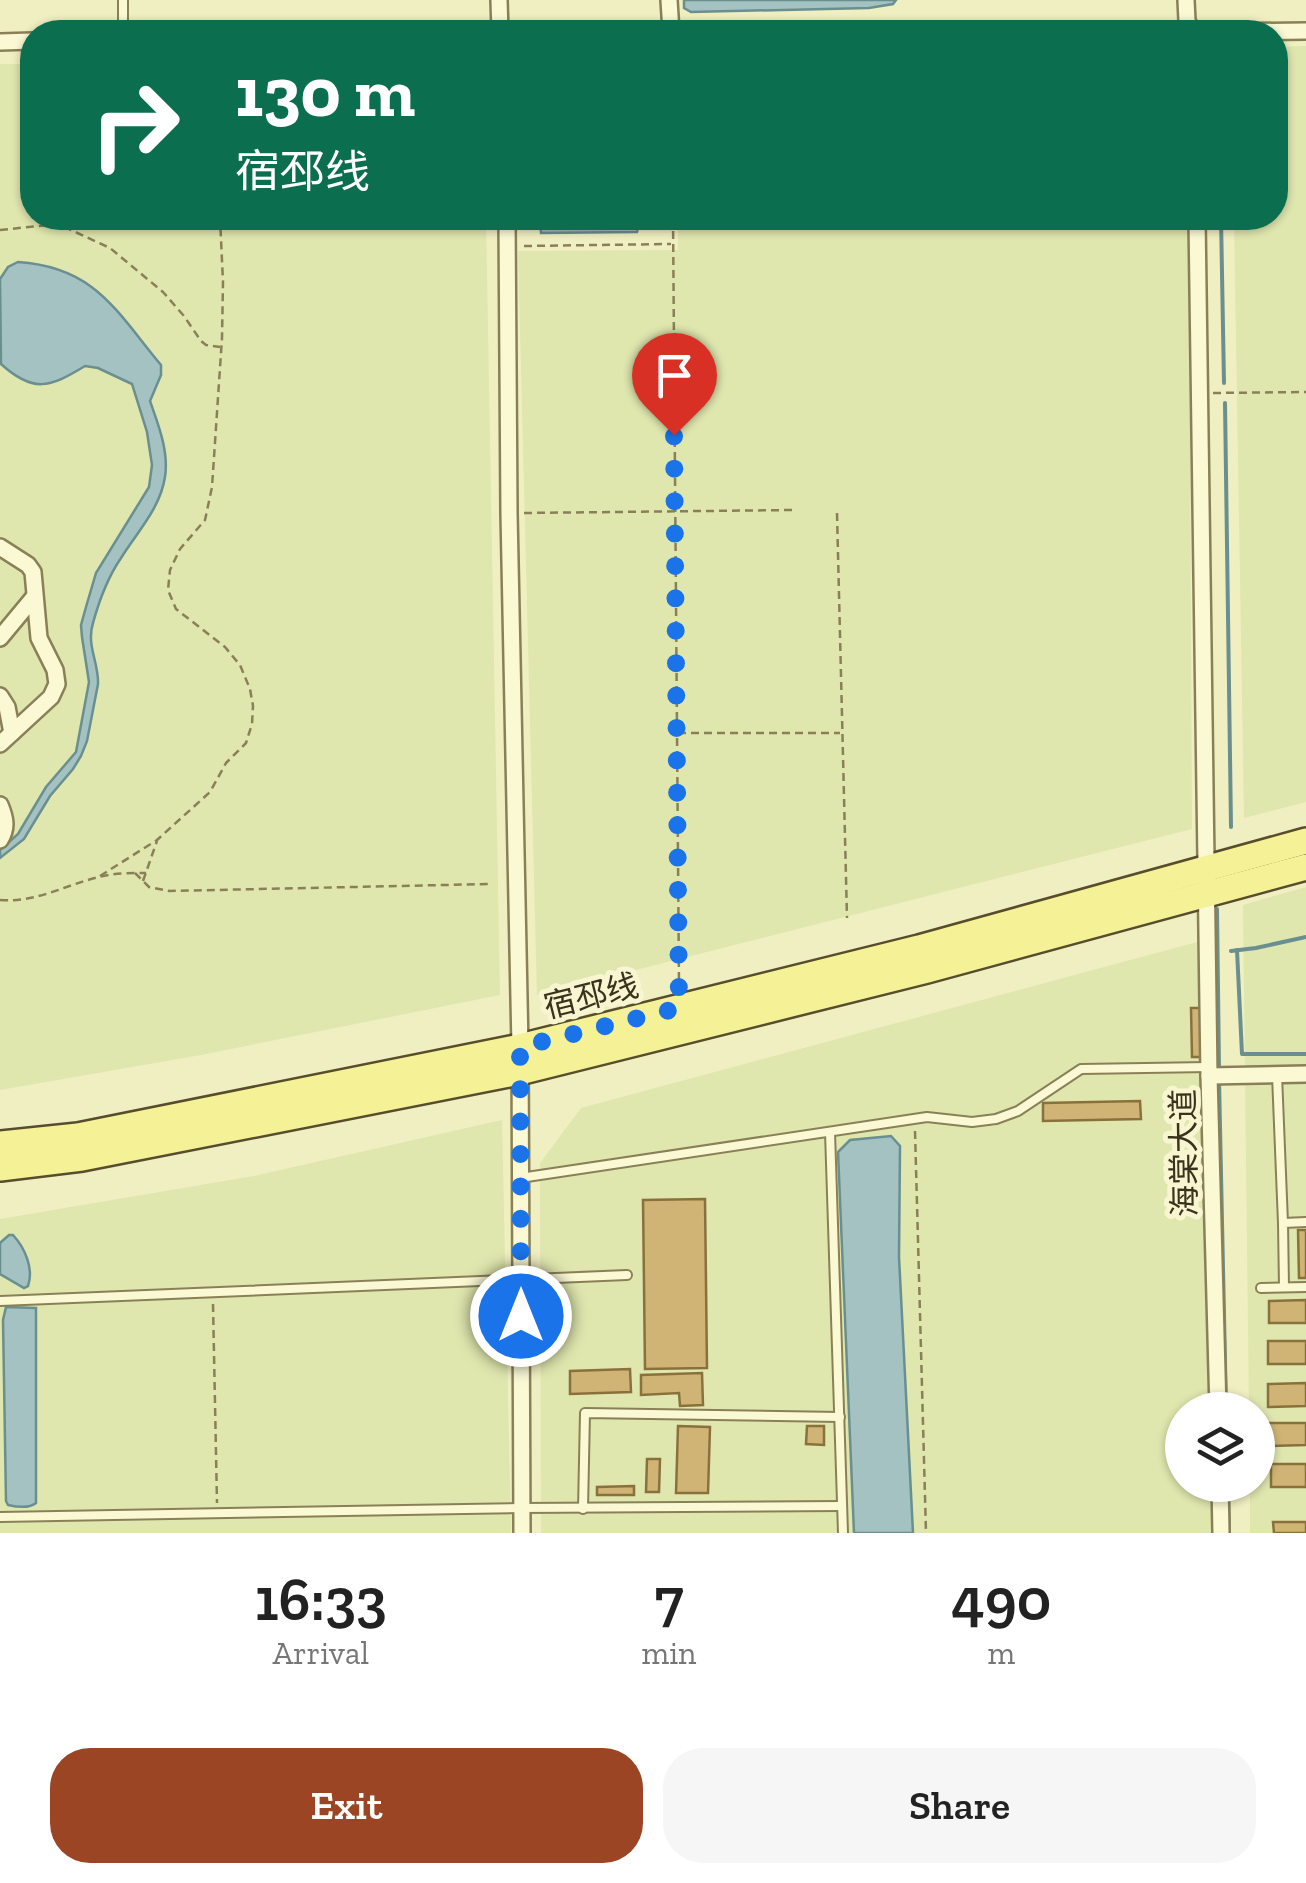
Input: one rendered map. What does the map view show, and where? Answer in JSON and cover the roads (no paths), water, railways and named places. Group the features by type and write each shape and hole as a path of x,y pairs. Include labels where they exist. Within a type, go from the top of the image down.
{"main road":[{"name":"宿邳线","path":"0,1168 82,1158 927,970 1208,882 1306,841"},
{"name":"宿邳线","path":"0,1144 78,1136 520,1060 679,1008 919,948 1208,882 1306,867"}],"street":[{"path":"507,230 520,1060 522,1533"},
{"name":"海棠大道","path":"1197,230 1218,1392"},
{"path":"0,547 28,565 32,572 39,638 55,670 57,684 51,698 6,739"},
{"path":"0,638 34,597"},
{"path":"0,696 7,708 6,739"},
{"path":"0,804 6,825 0,840"},
{"path":"1214,1074 1306,1074"},
{"path":"1220,1502 1221,1533"}],"lane":[{"path":"520,1178 927,1117 972,1122 996,1119 1018,1111 1082,1069 1214,1074"},
{"path":"1277,1075 1284,1288"},
{"path":"830,1132 843,1533"},
{"path":"1282,1223 1306,1222"},
{"path":"0,1301 627,1276"},
{"path":"1261,1288 1306,1287"},
{"path":"583,1509 585,1413 840,1417"},
{"path":"0,1517 842,1506"}],"water":[{"path":"684,0 896,0 869,8 691,12 684,8"},
{"path":"541,230 637,230 637,232"},
{"path":"18,262 44,266 85,283 116,310 161,365 150,401 166,467 158,500 112,573 95,615 91,639 98,684 81,756 24,839 0,858 0,850 18,834 46,787 76,752 89,682 81,625 96,573 149,487 152,465 147,432 132,384 85,366 51,383 32,383 1,364 0,279 8,267"},
{"path":"891,1136 900,1146 899,1257 913,1533 854,1533 838,1152 850,1140"},
{"path":"9,1235 17,1240 27,1259 30,1279 24,1288 0,1274 0,1243"},
{"path":"6,1307 36,1308 36,1503 26,1507 8,1505 6,1501"}],"waterway":[{"path":"1221,230 1224,383"},
{"path":"1225,403 1231,827"},
{"path":"1217,909 1219,1069"},
{"path":"1231,951 1306,937"},
{"path":"1237,950 1242,1054 1306,1054"},
{"path":"1219,1079 1226,1392"},
{"path":"1228,1502 1229,1533"}]}
